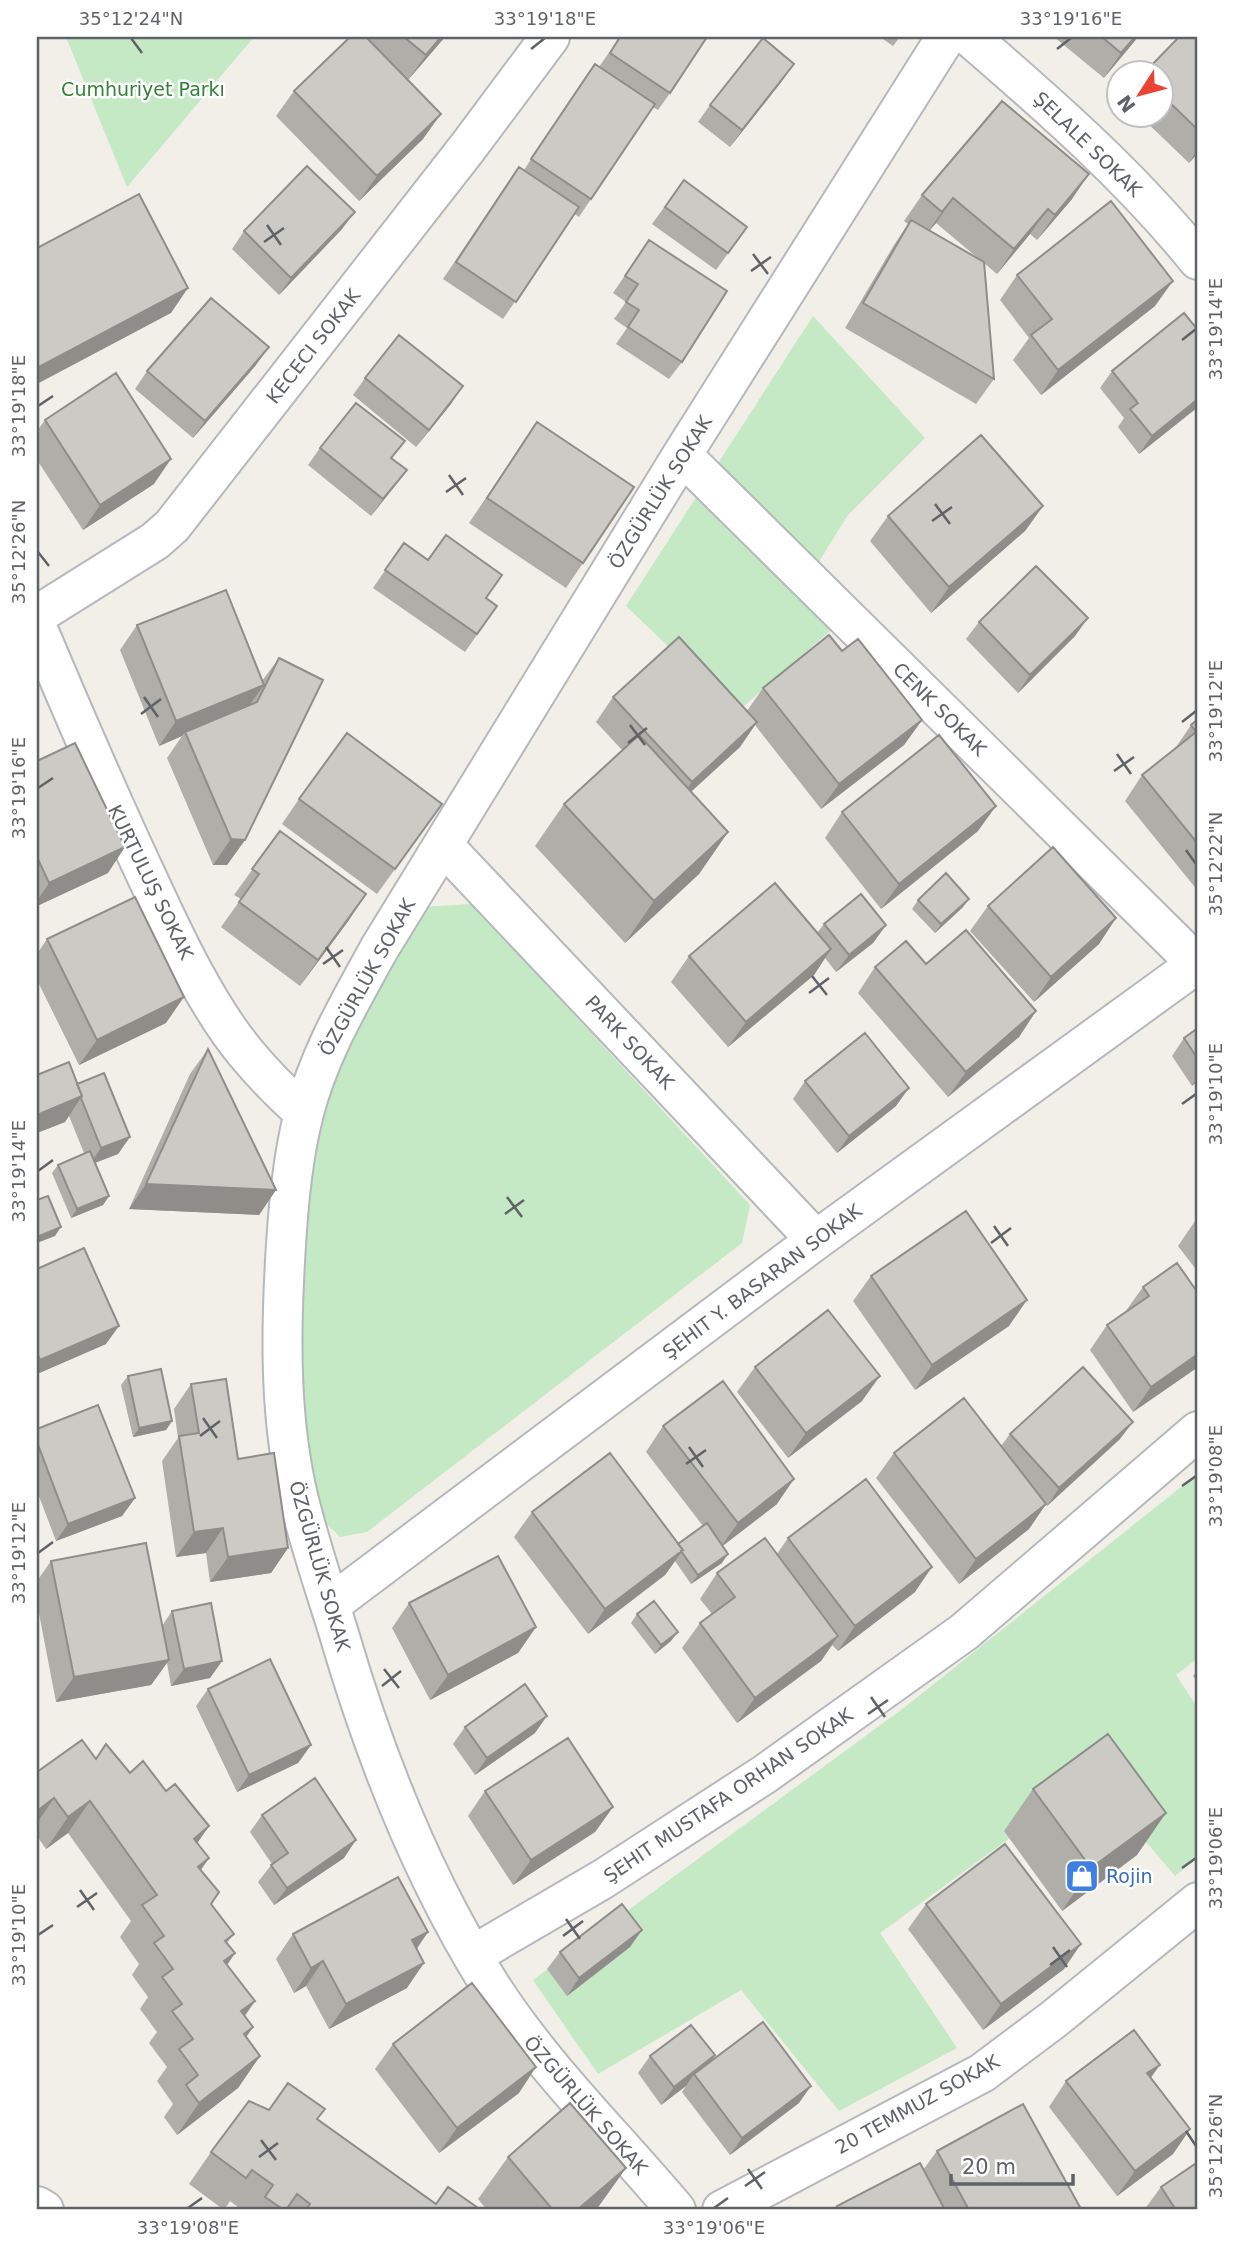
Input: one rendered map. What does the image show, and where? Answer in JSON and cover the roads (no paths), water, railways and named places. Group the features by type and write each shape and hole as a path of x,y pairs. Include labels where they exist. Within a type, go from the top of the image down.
{"street":[{"name":"KECECI SOKAK","path":"37,615 155,541 172,526 468,147 550,37"},
{"name":"ÖZGÜRLÜK SOKAK","path":"676,2210 546,2064 490,1985 433,1886 384,1772 353,1683 309,1540 295,1484 284,1389 282,1332 288,1218 295,1159 304,1113 321,1060 349,1003 682,455 946,37"},
{"name":"ŞELALE SOKAK","path":"970,37 1068,121 1157,211 1198,260"},
{"name":"CENK SOKAK","path":"682,455 1198,964"},
{"name":"KURTULUŞ SOKAK","path":"37,627 88,748 171,929 213,1004 243,1050 304,1113"},
{"name":"PARK SOKAK","path":"443,845 816,1240"},
{"name":"ŞEHIT Y. BASARAN SOKAK","path":"330,1605 816,1240 1198,964"},
{"name":"ŞEHIT MUSTAFA ORHAN SOKAK","path":"473,1955 603,1879 765,1774 964,1632 1198,1431"},
{"name":"20 TEMMUZ SOKAK","path":"722,2210 982,2073 1054,2019 1198,1902"},
{"path":"37,2206 44,2210"}],"place":[{"name":"Rojin","path":"1082,1876"}],"park label":[{"name":"Cumhuriyet Parkı","path":"143,89"}]}
